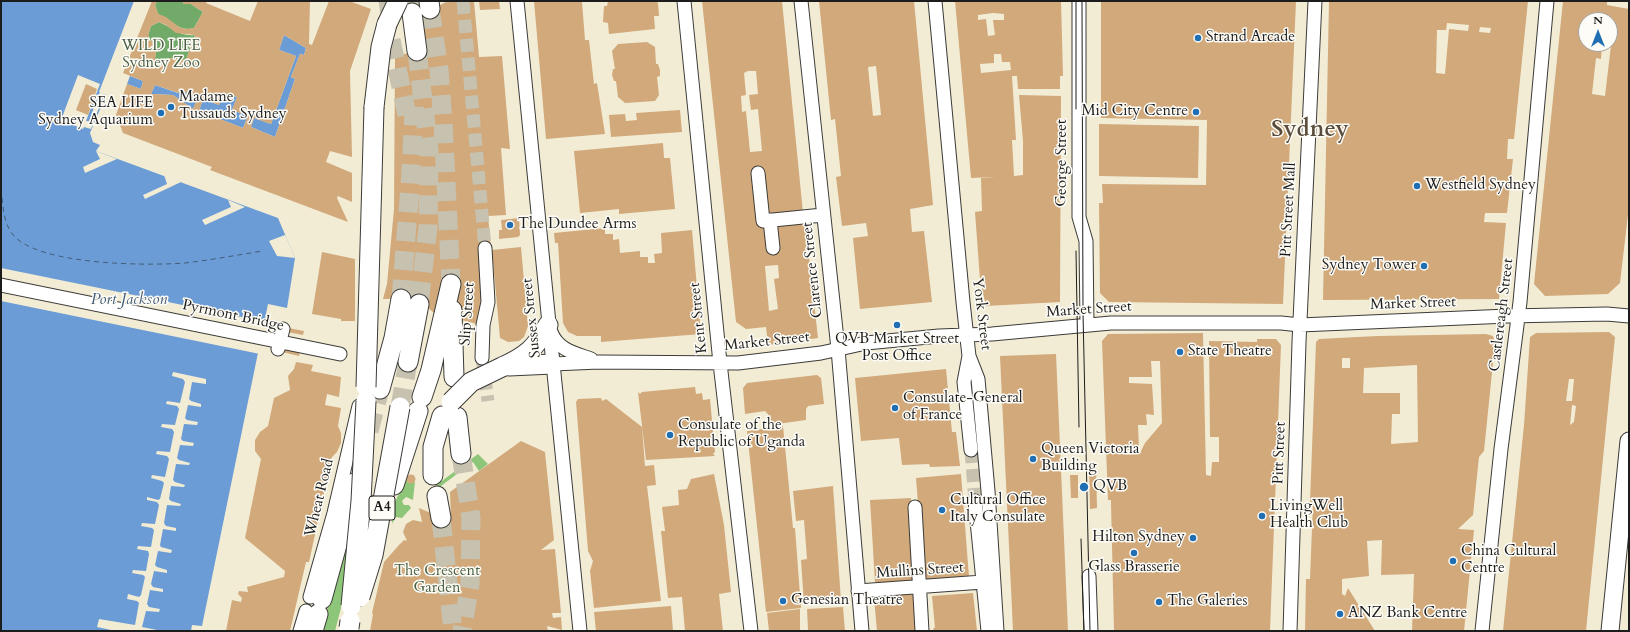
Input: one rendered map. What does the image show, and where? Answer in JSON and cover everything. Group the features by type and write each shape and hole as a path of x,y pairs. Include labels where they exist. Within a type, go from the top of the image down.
{"highway":[{"path":"417,6 417,51"},
{"path":"351,619 368,396 374,107 381,47 387,24 417,6"},
{"path":"394,485 413,405 431,370 451,284 454,377"},
{"path":"368,396 394,338 401,299"},
{"path":"408,362 419,304"},
{"path":"433,475 434,447 450,412 471,382 519,359 532,350 548,325"},
{"path":"502,367 554,364"},
{"name":"A4","path":"351,619 373,556 413,405"},
{"path":"450,412 461,454"},
{"path":"314,611 354,482"},
{"path":"437,496 441,518"}],"main road":[{"path":"1610,631 1629,441"}],"street":[{"name":"Sussex Street","path":"517,1 548,325 554,364 580,631"},
{"name":"Kent Street","path":"684,1 720,363 751,631"},
{"name":"Clarence Street","path":"801,1 838,349 862,631"},
{"name":"York Street","path":"935,1 969,356 978,379 988,491 996,631"},
{"name":"George Street","path":"1079,1 1079,217 1086,241 1087,325"},
{"name":"Pitt Street Mall","path":"1300,325 1315,1"},
{"name":"Castlereagh Street","path":"1482,631 1501,449 1518,316 1547,1"},
{"path":"758,173 763,221 824,215"},
{"path":"770,220 773,248"},
{"name":"Slip Street","path":"482,358 483,325 488,302 485,248"},
{"name":"Pyrmont Bridge","path":"1,285 279,346 340,354"},
{"name":"Market Street","path":"554,364 599,362 738,363 838,349 866,343 1111,323 1214,322 1281,323 1300,325 1518,316 1607,314 1629,316"},
{"path":"548,325 558,345 574,353 599,362"},
{"name":"Pitt Street","path":"1290,631 1300,325"},
{"path":"279,346 283,329"},
{"path":"969,356 964,382 971,450"},
{"name":"Wheat Road","path":"300,631 314,611 334,513 368,396"},
{"path":"975,501 988,631"},
{"path":"915,507 921,586 922,631"},
{"path":"1089,576 1091,631"},
{"name":"Mullins Street","path":"858,591 983,582"}],"green space":[{"path":"157,1 182,1 184,4 191,4 203,12 194,28 189,29 179,27 158,14 155,5"},
{"name":"WILD LIFE Sydney Zoo","path":"159,22 184,35 195,35 186,60 168,58 162,65 155,58 157,45 150,40 148,35 151,26"},
{"path":"478,454 488,464 479,471 473,462 437,489 435,486"},
{"path":"406,479 409,483 415,482 413,500 406,497 402,501 404,505 409,505 411,508 402,518 396,517 392,524 394,504"},
{"path":"354,522 347,585 335,631 321,631 337,575"}],"water":[{"name":"Port Jackson","path":"1,1 134,1 99,92 106,95 90,133 93,142 100,145 96,151 278,218 295,258 287,308 268,304 202,626 192,625 191,631 1,631"},
{"path":"284,35 306,48 304,55 300,54 291,77 295,79 275,137 251,127 254,118 271,124 296,56 279,50"},
{"path":"130,76 143,81 141,89 127,84"},
{"path":"155,85 178,93 180,90 198,97 193,109 173,95 151,94"},
{"path":"224,93 237,97 232,110 248,116 243,128 199,111 203,99 219,105"}],"pier":[{"path":"78,75 100,84 86,121 89,121 100,92 104,94 91,129 84,127 83,129 61,120"},
{"path":"96,151 117,159 85,173 83,167 100,159"},
{"path":"164,175 181,182 145,199 143,195 167,184"},
{"path":"228,200 245,207 205,225 202,220 231,207"},
{"path":"285,235 295,258 277,256 269,241"},
{"path":"1,268 266,322 260,354 1,301"},
{"path":"173,372 206,379 206,384 192,382 189,399 201,404 201,407 188,405 185,418 187,420 198,422 197,425 184,424 181,439 183,441 194,443 193,446 180,445 177,458 190,463 189,465 176,464 173,480 185,485 184,487 171,486 169,499 181,504 180,506 167,505 164,523 166,526 176,528 176,531 163,529 160,545 161,547 172,550 171,553 158,551 155,565 167,570 167,573 154,571 151,584 153,587 163,589 163,592 150,590 147,604 149,607 160,609 159,612 146,611 142,627 162,631 116,631 97,627 99,619 135,625 139,603 137,601 127,599 128,594 139,597 141,595 145,577 143,575 132,573 133,570 146,571 149,554 148,551 137,549 138,546 151,547 154,530 152,528 141,526 142,523 155,524 159,505 157,502 147,500 147,497 158,500 160,499 164,483 151,478 152,475 165,477 169,459 167,456 156,454 157,451 170,452 174,432 172,429 161,427 162,424 175,425 179,409 177,406 166,404 167,401 180,403 185,382 183,379 172,376"}],"building":[{"name":"SEA LIFE Sydney Aquarium","path":"152,1 157,1 155,5 158,14 166,17 179,27 185,29 194,28 203,12 191,4 184,4 182,1 207,1 206,3 250,21 258,1 310,1 309,44 312,45 329,1 349,1 371,9 350,71 352,157 330,151 326,162 352,173 352,202 338,196 337,198 348,222 210,170 212,167 123,133 116,115 127,84 141,89 143,81 123,73","holes":["159,22 166,25 176,33 195,35 186,60 168,58 162,65 157,62 155,58 157,45 150,40 148,35 151,26","284,35 306,48 304,55 300,54 291,77 295,79 275,137 251,127 254,118 271,124 296,56 279,50","155,85 179,93 180,90 198,97 193,109 173,95 151,94","224,93 237,97 232,110 248,116 243,128 199,111 203,99 219,105"]},
{"path":"448,1 474,1 479,57 502,56 510,149 501,148 506,215 488,216 491,248 479,249 484,303 477,324 434,313 427,307 424,298 383,299 387,284 394,209 395,56 423,50 418,16"},
{"path":"479,1 499,1 500,9 480,10"},
{"path":"534,1 582,2 585,40 589,40 594,84 597,83 605,134 546,139"},
{"path":"608,1 656,1 658,3 659,16 654,16 655,29 609,34 608,23 603,22 604,6 607,6"},
{"path":"702,1 782,1 803,213 767,217 757,199 760,227 805,221 818,338 768,345 766,327 746,329 736,322","holes":["748,71 756,71 758,94 749,95 751,110 758,109 762,151 750,152 746,111 742,112 741,96 746,95 744,73","778,265 779,278 774,279 778,309 769,311 765,266"]},
{"path":"819,1 914,1 933,205 910,209 912,232 924,231 932,302 860,309 853,238 868,236 866,223 842,226 836,177 841,176 835,119 831,120","holes":["876,66 881,115 873,116 868,67"]},
{"path":"955,1 1061,1 1063,76 1060,76 1060,89 1018,89 1017,76 1012,76 1016,140 1012,140 1014,176 1023,175 1023,141 1019,95 1061,96 1060,302 986,306 980,280 975,212 982,211 981,178 995,177 971,178","holes":["993,13 1004,14 1004,20 993,20 995,35 988,36 986,19 978,20 978,15","994,54 1001,54 1002,62 1010,62 1011,70 981,73 980,64 994,63"]},
{"path":"1101,1 1296,1 1283,304 1109,302 1100,293 1099,203 1103,203 1102,184 1206,185 1207,120 1101,118"},
{"name":"Westfield Sydney","path":"1329,1 1528,1 1514,139 1508,139 1507,159 1513,159 1507,213 1485,213 1484,222 1506,223 1499,299 1323,300","holes":["1447,23 1469,25 1468,31 1449,29 1445,74 1436,73 1437,30 1446,30","1480,27 1491,28 1490,33 1479,32"]},
{"path":"1563,1 1607,2 1607,5 1629,9 1629,206 1620,283 1608,294 1545,296 1534,284","holes":["1578,12 1618,12 1618,52 1610,52 1605,96 1592,94 1596,58 1601,59 1601,52 1578,52"]},
{"path":"647,42 655,47 656,64 658,64 660,70 660,76 657,77 659,95 655,101 625,103 618,97 616,81 614,81 612,75 613,69 615,69 612,51 618,44"},
{"path":"86,84 97,89 88,115 76,110"},
{"path":"680,110 682,132 611,137 609,115 625,114 626,121 637,120 636,113"},
{"path":"1099,124 1199,126 1198,178 1099,176"},
{"path":"663,143 664,158 670,158 675,209 619,214 619,209 580,213 574,151"},
{"name":"The Dundee Arms","path":"519,218 520,235 518,237 499,239 499,230 502,230 501,220"},
{"path":"605,228 605,234 613,234 613,240 619,239 620,253 640,251 640,257 648,257 648,263 655,263 654,254 662,253 661,233 692,230 701,334 601,342 601,336 577,336 568,332 563,323 558,243 555,243 554,233"},
{"path":"521,247 528,326 524,337 519,341 508,342 500,338 492,250"},
{"path":"322,252 355,259 355,321 341,321 341,319 312,314"},
{"path":"283,327 304,331 303,335 282,331"},
{"path":"1609,332 1615,337 1586,631 1503,631 1524,425 1530,337 1536,333","holes":["1569,379 1574,379 1572,401 1566,401","1572,405 1576,406 1574,422 1570,425"]},
{"path":"1203,333 1206,475 1211,476 1212,462 1219,462 1219,437 1210,437 1209,341 1257,342 1257,339 1276,339 1281,345 1270,631 1114,631 1111,500 1108,500 1102,341 1108,334","holes":["1151,361 1160,361 1162,423 1145,443 1140,453 1121,454 1122,450 1139,450 1138,425 1147,425 1146,414 1154,415 1152,384 1129,383 1129,377 1152,377"]},
{"path":"1486,334 1493,336 1495,343 1484,451 1479,457 1473,515 1458,529 1474,530 1464,631 1412,631 1414,574 1381,575 1382,540 1367,541 1369,576 1342,579 1342,594 1345,596 1348,588 1375,631 1305,631 1306,579 1310,579 1313,502 1310,502 1316,342 1319,339 1377,336","holes":["1342,358 1350,358 1350,368 1342,368","1417,365 1418,442 1391,444 1392,414 1400,414 1400,393 1363,393 1364,368"]},
{"path":"279,348 300,352 299,356 278,351"},
{"name":"Queen Victoria Building","path":"1056,354 1068,631 1013,631 1000,356"},
{"path":"296,362 313,365 311,371 341,377 339,397 327,394 325,405 341,408 338,426 341,433 341,443 337,452 332,457 309,562 306,562 290,631 226,631 232,600 241,602 242,598 238,594 239,591 248,592 247,587 284,577 285,571 245,538 261,459 255,451 255,440 260,432 268,426 274,398 290,390 288,376 294,369"},
{"path":"946,369 952,432 956,432 960,466 930,467 929,464 902,465 899,438 861,441 855,378"},
{"path":"817,375 821,378 824,404 808,406 806,409 806,420 770,425 768,414 765,411 745,414 743,388 747,383"},
{"path":"695,387 696,394 702,393 703,400 710,399 715,452 713,454 715,456 646,460 638,392 640,394 642,392"},
{"path":"601,398 602,401 606,399 642,427 645,466 654,465 656,485 647,486 661,601 594,608 590,571 593,561 588,551 576,402 578,399"},
{"path":"783,426 793,528 795,528 801,608 766,612 747,431"},
{"path":"521,441 545,452 554,540 541,550 555,549 561,613 552,613 553,618 561,617 562,630 547,626 548,631 370,631 372,613 384,562 404,540 407,541 403,532 406,524 413,520 422,522 419,508 449,521 451,519 450,492"},
{"path":"1089,464 1096,464 1097,508 1090,509"},
{"path":"411,474 416,479 411,484 406,479"},
{"path":"714,474 724,525 731,592 719,594 723,631 685,631 682,597 668,598 661,531 665,531 662,507 679,505 678,490 687,489 691,479"},
{"path":"961,474 969,577 924,580 916,478"},
{"path":"1070,475 1078,475 1078,498 1071,498"},
{"path":"833,486 841,601 804,604 801,560 807,559 804,520 796,521 793,491"},
{"path":"911,498 915,583 880,586 875,582 870,500"},
{"path":"973,593 977,631 934,631 932,596"},
{"path":"914,594 917,631 877,631 874,598"},
{"path":"671,606 673,631 596,631 594,612"},
{"path":"843,607 845,631 805,631 808,630 807,609"},
{"path":"800,609 800,631 769,631 767,613"}],"ferry route":[{"path":"1,189 4,214 10,231 27,246 46,253 95,262 167,264 185,263 263,251"}],"tunnel":[{"path":"385,1 388,21"},
{"path":"409,1 412,13"},
{"path":"463,1 485,248"},
{"path":"430,9 439,70 443,122 451,284"},
{"path":"391,40 407,115"},
{"path":"417,51 429,150 428,227 419,304"},
{"path":"401,299 410,187 415,96"},
{"path":"482,358 488,401"},
{"path":"400,407 408,362"},
{"path":"369,431 380,389"},
{"path":"971,450 975,501"},
{"path":"461,454 471,518 470,584 462,631"},
{"path":"441,518 453,631"}],"tram line":[{"path":"1076,1 1076,109"},
{"path":"1082,1 1083,313 1090,631"},
{"path":"1076,251 1079,427"},
{"path":"1081,539 1084,631"}],"place":[{"name":"Strand Arcade","path":"1198,38"},
{"name":"Madame Tussauds Sydney","path":"171,107"},
{"name":"Mid City Centre","path":"1196,112"},
{"name":"SEA LIFE Sydney Aquarium","path":"161,113"},
{"name":"Westfield Sydney","path":"1417,186"},
{"name":"The Dundee Arms","path":"510,225"},
{"name":"Sydney Tower","path":"1424,266"},
{"name":"QVB Market Street Post Office","path":"897,325"},
{"name":"State Theatre","path":"1180,352"},
{"name":"Consulate-General of France","path":"895,408"},
{"name":"Consulate of the Republic of Uganda","path":"670,435"},
{"name":"Queen Victoria Building","path":"1033,459"},
{"name":"QVB","path":"1084,487"},
{"name":"Cultural Office Italy Consulate","path":"942,510"},
{"name":"LivingWell Health Club","path":"1262,516"},
{"name":"Hilton Sydney","path":"1193,538"},
{"name":"Glass Brasserie","path":"1134,553"},
{"name":"China Cultural Centre","path":"1453,561"},
{"name":"Genesian Theatre","path":"783,601"},
{"name":"The Galeries","path":"1159,602"},
{"name":"ANZ Bank Centre","path":"1340,614"}],"district":[{"name":"Sydney","path":"1310,131"}],"park label":[{"name":"The Crescent Garden","path":"437,580"}]}
